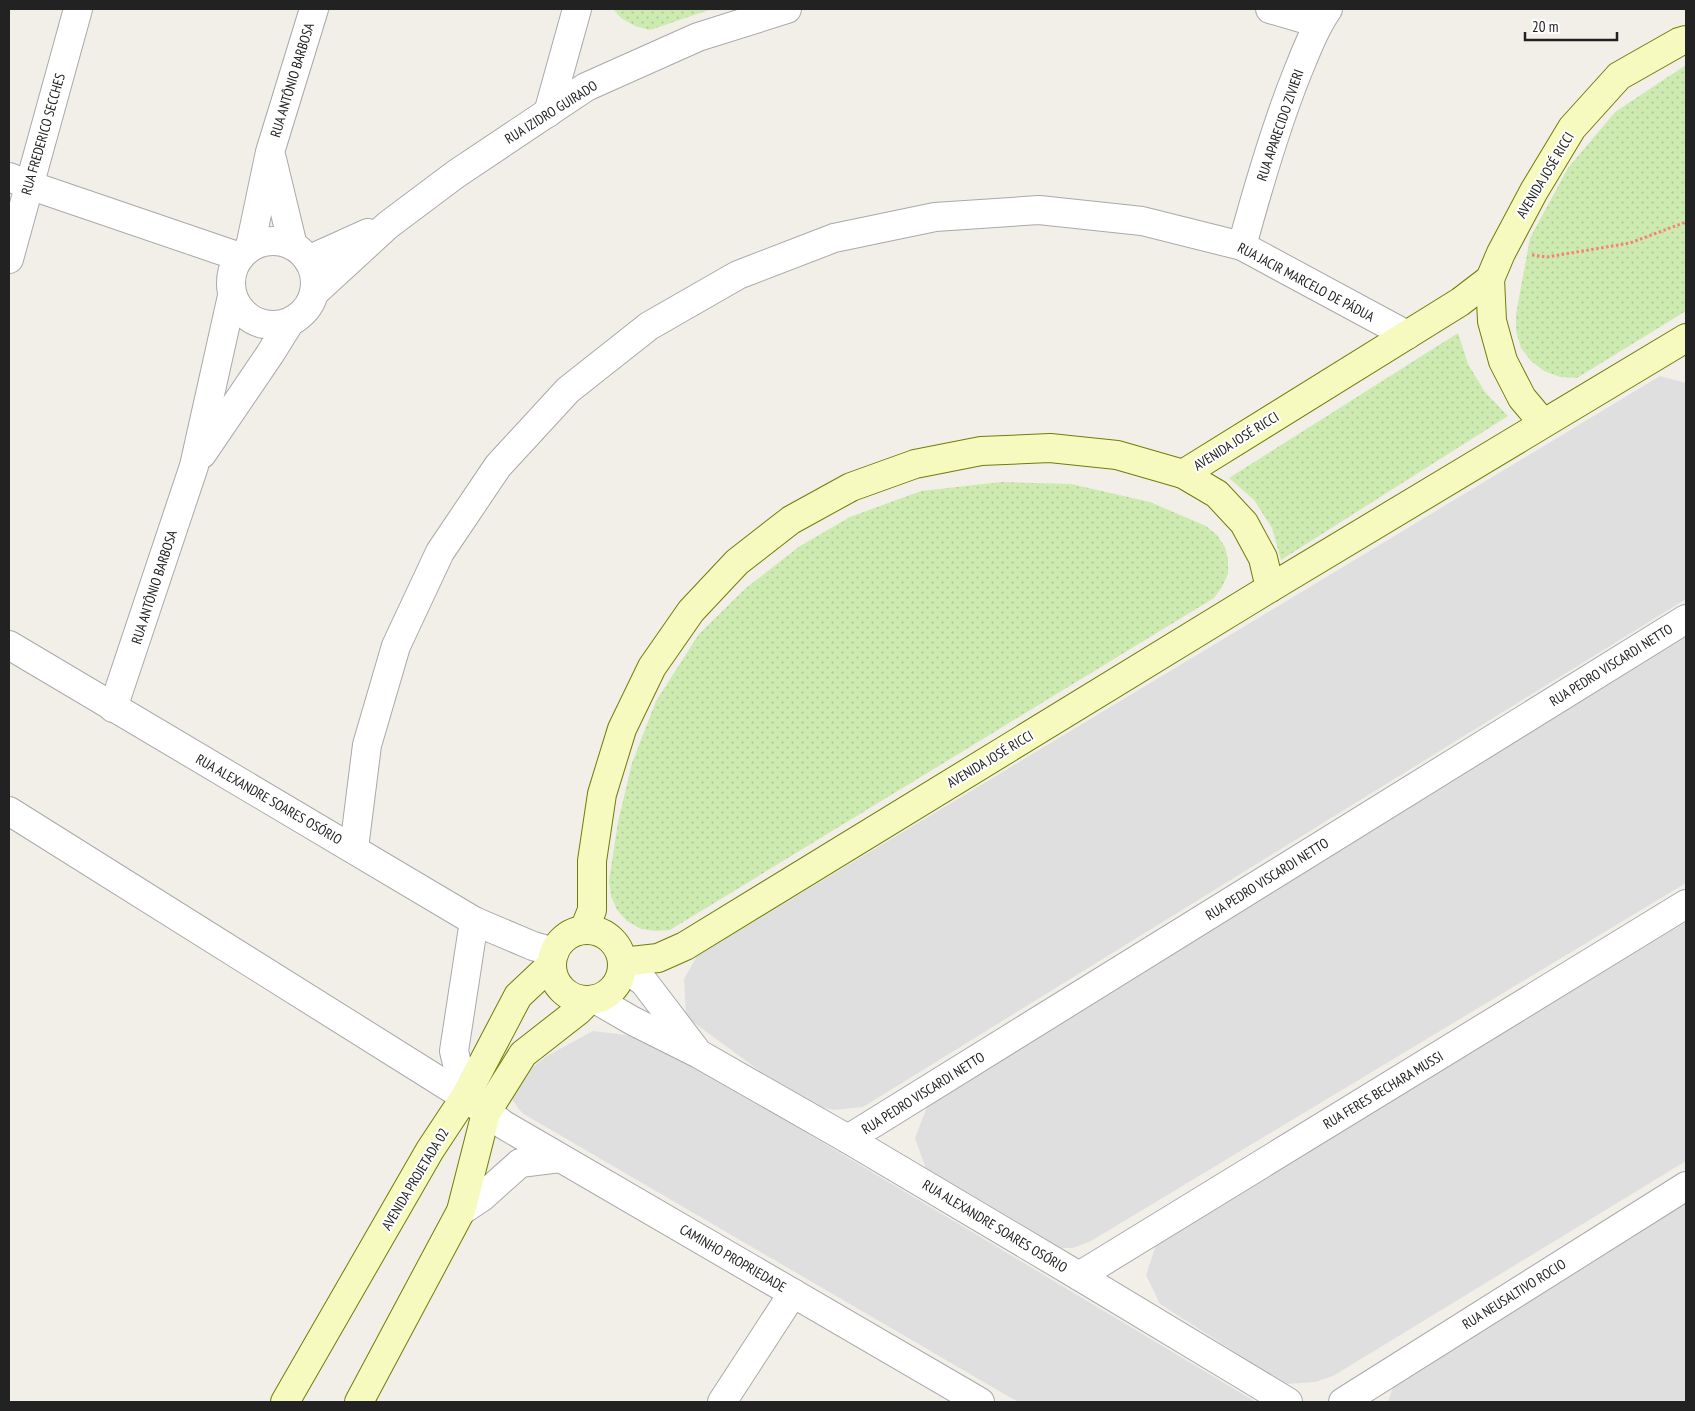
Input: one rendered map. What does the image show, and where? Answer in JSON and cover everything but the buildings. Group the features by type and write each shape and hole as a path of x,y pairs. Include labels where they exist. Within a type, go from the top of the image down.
{"street":[{"name":"RUA FREDERICO SECCHES","path":"9,260 19,181 78,9"},
{"name":"RUA ANTÔNIO BARBOSA","path":"245,252 270,152 314,9"},
{"path":"548,113 577,9"},
{"name":"RUA IZIDRO GUIRADO","path":"314,293 388,225 456,174 586,87 698,37 787,9"},
{"path":"1270,9 1323,16"},
{"name":"RUA APARECIDO ZIVIERI","path":"1242,246 1267,157 1290,93 1323,16"},
{"name":"AVENIDA JOSÉ RICCI","path":"558,946 592,910 592,861 602,794 622,729 652,667 691,611 737,562 791,520 851,487 915,464 981,451 1050,448 1117,455 1183,474 1407,336 1460,302 1490,279 1501,253 1534,191 1572,128 1619,76 1679,42 1686,40"},
{"name":"RUA ANTÔNIO BARBOSA","path":"270,152 300,253"},
{"path":"19,181 245,252"},
{"name":"RUA JACIR MARCELO DE PÁDUA","path":"354,848 367,745 396,646 440,552 498,466 568,390 649,326 738,275 834,238 936,217 1039,210 1142,221 1242,246 1407,336"},
{"name":"RUA IZIDRO GUIRADO","path":"300,253 388,225"},
{"path":"264,242 279,242 300,253 314,276 314,293 309,305 301,315 290,322 276,325 262,324 249,318 238,308 232,296 230,282 233,269 245,252 264,242"},
{"path":"1490,279 1492,321 1503,361 1522,398 1543,422"},
{"name":"RUA ANTÔNIO BARBOSA","path":"114,708 194,466 232,296"},
{"name":"RUA ANTÔNIO BARBOSA","path":"194,466 290,322"},
{"name":"AVENIDA JOSÉ RICCI","path":"622,964 658,958 685,946 1543,422 1686,338"},
{"path":"1183,474 1217,494 1244,523 1262,558 1270,588"},
{"name":"RUA PEDRO VISCARDI NETTO","path":"848,1139 1686,619"},
{"name":"RUA ALEXANDRE SOARES OSÓRIO","path":"9,645 474,920 558,946"},
{"name":"CAMINHO PROPRIEDADE","path":"9,811 560,1158 980,1402"},
{"name":"RUA FERES BECHARA MUSSI","path":"1079,1276 1686,904"},
{"path":"474,920 454,1051 475,1105"},
{"path":"596,931 609,937 618,948 622,964 617,984 611,991 592,999 577,998 567,994 556,980 558,946 596,931"},
{"name":"AVENIDA PROJETADA 02","path":"359,1402 461,1212 475,1105 518,996 558,946"},
{"name":"RUA ALEXANDRE SOARES OSÓRIO","path":"622,964 644,982 699,1054"},
{"name":"RUA ALEXANDRE SOARES OSÓRIO","path":"592,999 699,1054 848,1139 1288,1402"},
{"name":"AVENIDA PROJETADA 02","path":"285,1402 430,1150 523,1054 592,999"},
{"name":"AVENIDA PROJETADA 02","path":"461,1212 482,1197 520,1164 560,1158"},
{"name":"RUA NEUSALTIVO ROCIO","path":"1342,1402 1686,1186"},
{"path":"722,1402 793,1293"}],"path":[{"path":"1501,253 1547,257 1630,243 1686,222"}],"shaded area":[{"path":"1660,376 1686,383 1686,599 863,1107 834,1110 805,1104 686,1017 684,979 697,956"},
{"path":"1686,631 1686,883 1091,1241 1073,1248 1054,1248 928,1175 915,1138 930,1099"},
{"path":"1686,922 1686,1161 1333,1376 1315,1382 1285,1384 1160,1304 1146,1275 1157,1242"},
{"path":"593,1031 634,1036 663,1047 1256,1402 1018,1402 522,1113 510,1097 514,1081 547,1056"},
{"path":"1686,1199 1686,1402 1388,1402 1394,1384"}],"green space":[{"path":"613,9 712,9 650,30 635,26 621,18"},
{"path":"1686,65 1686,311 1577,378 1560,377 1544,371 1531,361 1521,348 1516,331 1516,314 1530,238 1568,168 1615,112"},
{"path":"1458,333 1468,364 1485,392 1508,416 1281,560 1272,528 1254,500 1229,478"},
{"path":"1001,482 1071,484 1150,502 1206,526 1217,535 1225,547 1228,560 1228,574 1214,598 670,930 641,929 627,921 617,910 611,896 609,881 618,822 632,763 656,701 699,634 746,588 800,546 850,517 921,491"}]}
